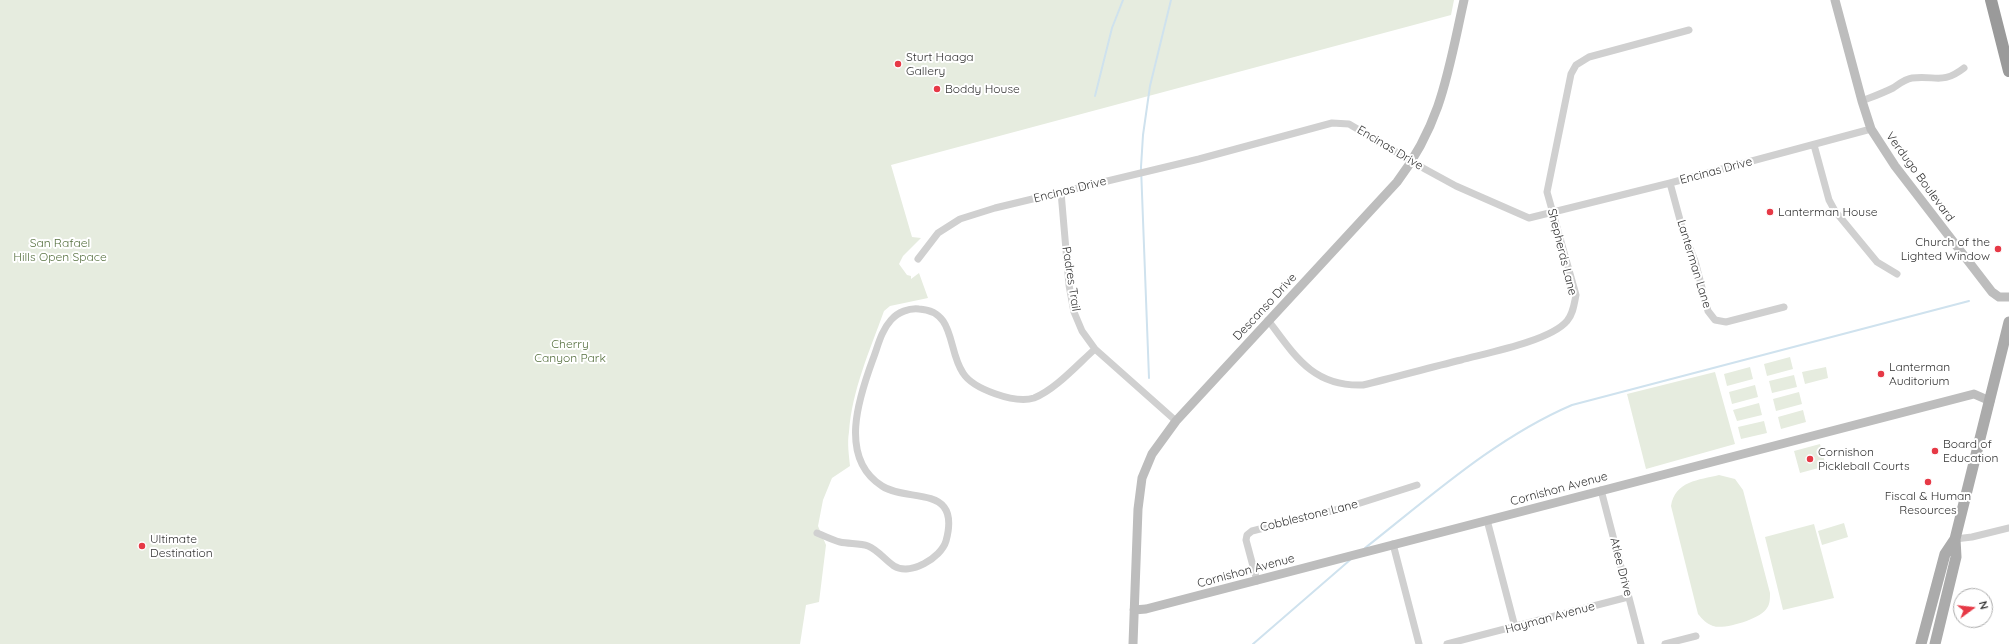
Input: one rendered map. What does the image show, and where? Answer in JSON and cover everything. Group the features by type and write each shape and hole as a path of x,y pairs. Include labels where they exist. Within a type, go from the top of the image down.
{"highway":[{"path":"1991,0 2009,71"}],"main road":[{"path":"1935,644 1956,557 1955,539 2009,322"},
{"path":"1921,644 1945,554 1955,539"}],"street":[{"name":"Descanso Drive","path":"1133,644 1138,508 1142,478 1152,454 1176,421 1396,182 1412,162 1433,121 1445,88 1464,0"},
{"name":"Verdugo Boulevard","path":"1835,0 1871,129 1895,166 1992,292 1999,297 2009,297"},
{"name":"Shepherds Lane","path":"1268,320 1299,359 1314,373 1324,379 1347,386 1363,385 1538,338 1556,330 1567,321 1573,310 1576,295 1547,192 1571,74 1576,65 1594,55 1689,30"},
{"path":"1862,101 1912,78 1936,80 1954,76 1964,68"},
{"name":"Encinas Drive","path":"918,259 938,233 960,219 994,208 1199,159 1332,123 1349,124 1412,162 1456,186 1527,217 1670,183 1871,129"},
{"path":"1814,145 1832,208 1877,262 1897,274"},
{"name":"Lanterman Lane","path":"1670,183 1683,231 1695,261 1708,311 1713,319 1720,322 1726,322 1784,307"},
{"name":"Padres Trail","path":"1061,192 1069,285 1074,312 1082,331 1095,349 1176,421"},
{"path":"817,533 838,541 868,546 895,567 909,567 925,564 936,557 944,546 948,532 949,519 945,507 937,500 924,496 894,492 881,486 869,475 861,462 856,446 855,430 858,407 867,377 883,332 891,320 901,312 913,308 936,312 943,320 949,333 958,365 964,375 972,383 1008,398 1030,399 1044,393 1095,349"},
{"name":"Cornishon Avenue","path":"1134,610 1146,609 1256,581 1393,544 1974,394 1990,402"},
{"name":"Cobblestone Lane","path":"1256,581 1246,540 1247,535 1252,531 1351,506 1416,485"},
{"name":"Atlee Drive","path":"1601,490 1641,644"},
{"path":"1487,520 1514,627"},
{"path":"1955,539 1972,537 2009,528"},
{"path":"1393,544 1419,644"},
{"name":"Hayman Avenue","path":"1448,644 1628,597"},
{"path":"1665,644 1696,636"}],"green space":[{"name":"Cherry Canyon Park","path":"0,0 1454,0 1451,15 891,165 912,237 921,238 903,256 899,264 907,275 911,276 911,279 919,273 928,298 890,306 884,311 873,340 862,370 851,416 848,440 850,466 832,478 823,500 818,526 826,545 819,602 806,605 800,644 0,644"},
{"path":"1790,357 1793,369 1767,376 1764,364"},
{"path":"1750,367 1753,379 1727,386 1724,374"},
{"path":"1826,367 1828,378 1805,384 1802,372"},
{"path":"1715,372 1735,444 1646,469 1627,394"},
{"path":"1794,375 1797,387 1772,393 1769,381"},
{"path":"1755,385 1758,397 1732,404 1729,392"},
{"path":"1799,392 1802,404 1776,411 1773,399"},
{"path":"1759,403 1762,415 1737,421 1733,410"},
{"path":"1803,410 1806,422 1781,429 1778,417"},
{"path":"1764,421 1767,433 1741,439 1738,427"},
{"name":"Cornishon Pickleball Courts","path":"1820,444 1826,466 1800,473 1794,451"},
{"path":"1719,475 1735,479 1743,490 1770,593 1770,601 1763,612 1750,620 1733,625 1718,627 1709,624 1698,614 1671,506 1677,491 1689,483"},
{"path":"1844,523 1848,537 1822,545 1818,531"},
{"path":"1814,524 1834,598 1783,610 1765,537"}],"waterway":[{"path":"1095,96 1112,28 1123,0"},
{"path":"1149,378 1141,167 1143,135 1150,86 1171,0"},
{"path":"1365,548 1439,489 1490,451 1516,434 1572,405 1969,301"},
{"path":"1253,644 1350,560"}],"place":[{"name":"Sturt Haaga Gallery","path":"898,64"},
{"name":"Boddy House","path":"937,89"},
{"name":"Lanterman House","path":"1770,212"},
{"name":"Church of the Lighted Window","path":"1998,249"},
{"name":"Lanterman Auditorium","path":"1881,374"},
{"name":"Board of Education","path":"1935,451"},
{"name":"Cornishon Pickleball Courts","path":"1810,459"},
{"name":"Fiscal & Human Resources","path":"1928,482"},
{"name":"Ultimate Destination","path":"142,546"}],"park label":[{"name":"San Rafael Hills Open Space","path":"60,250"}]}
